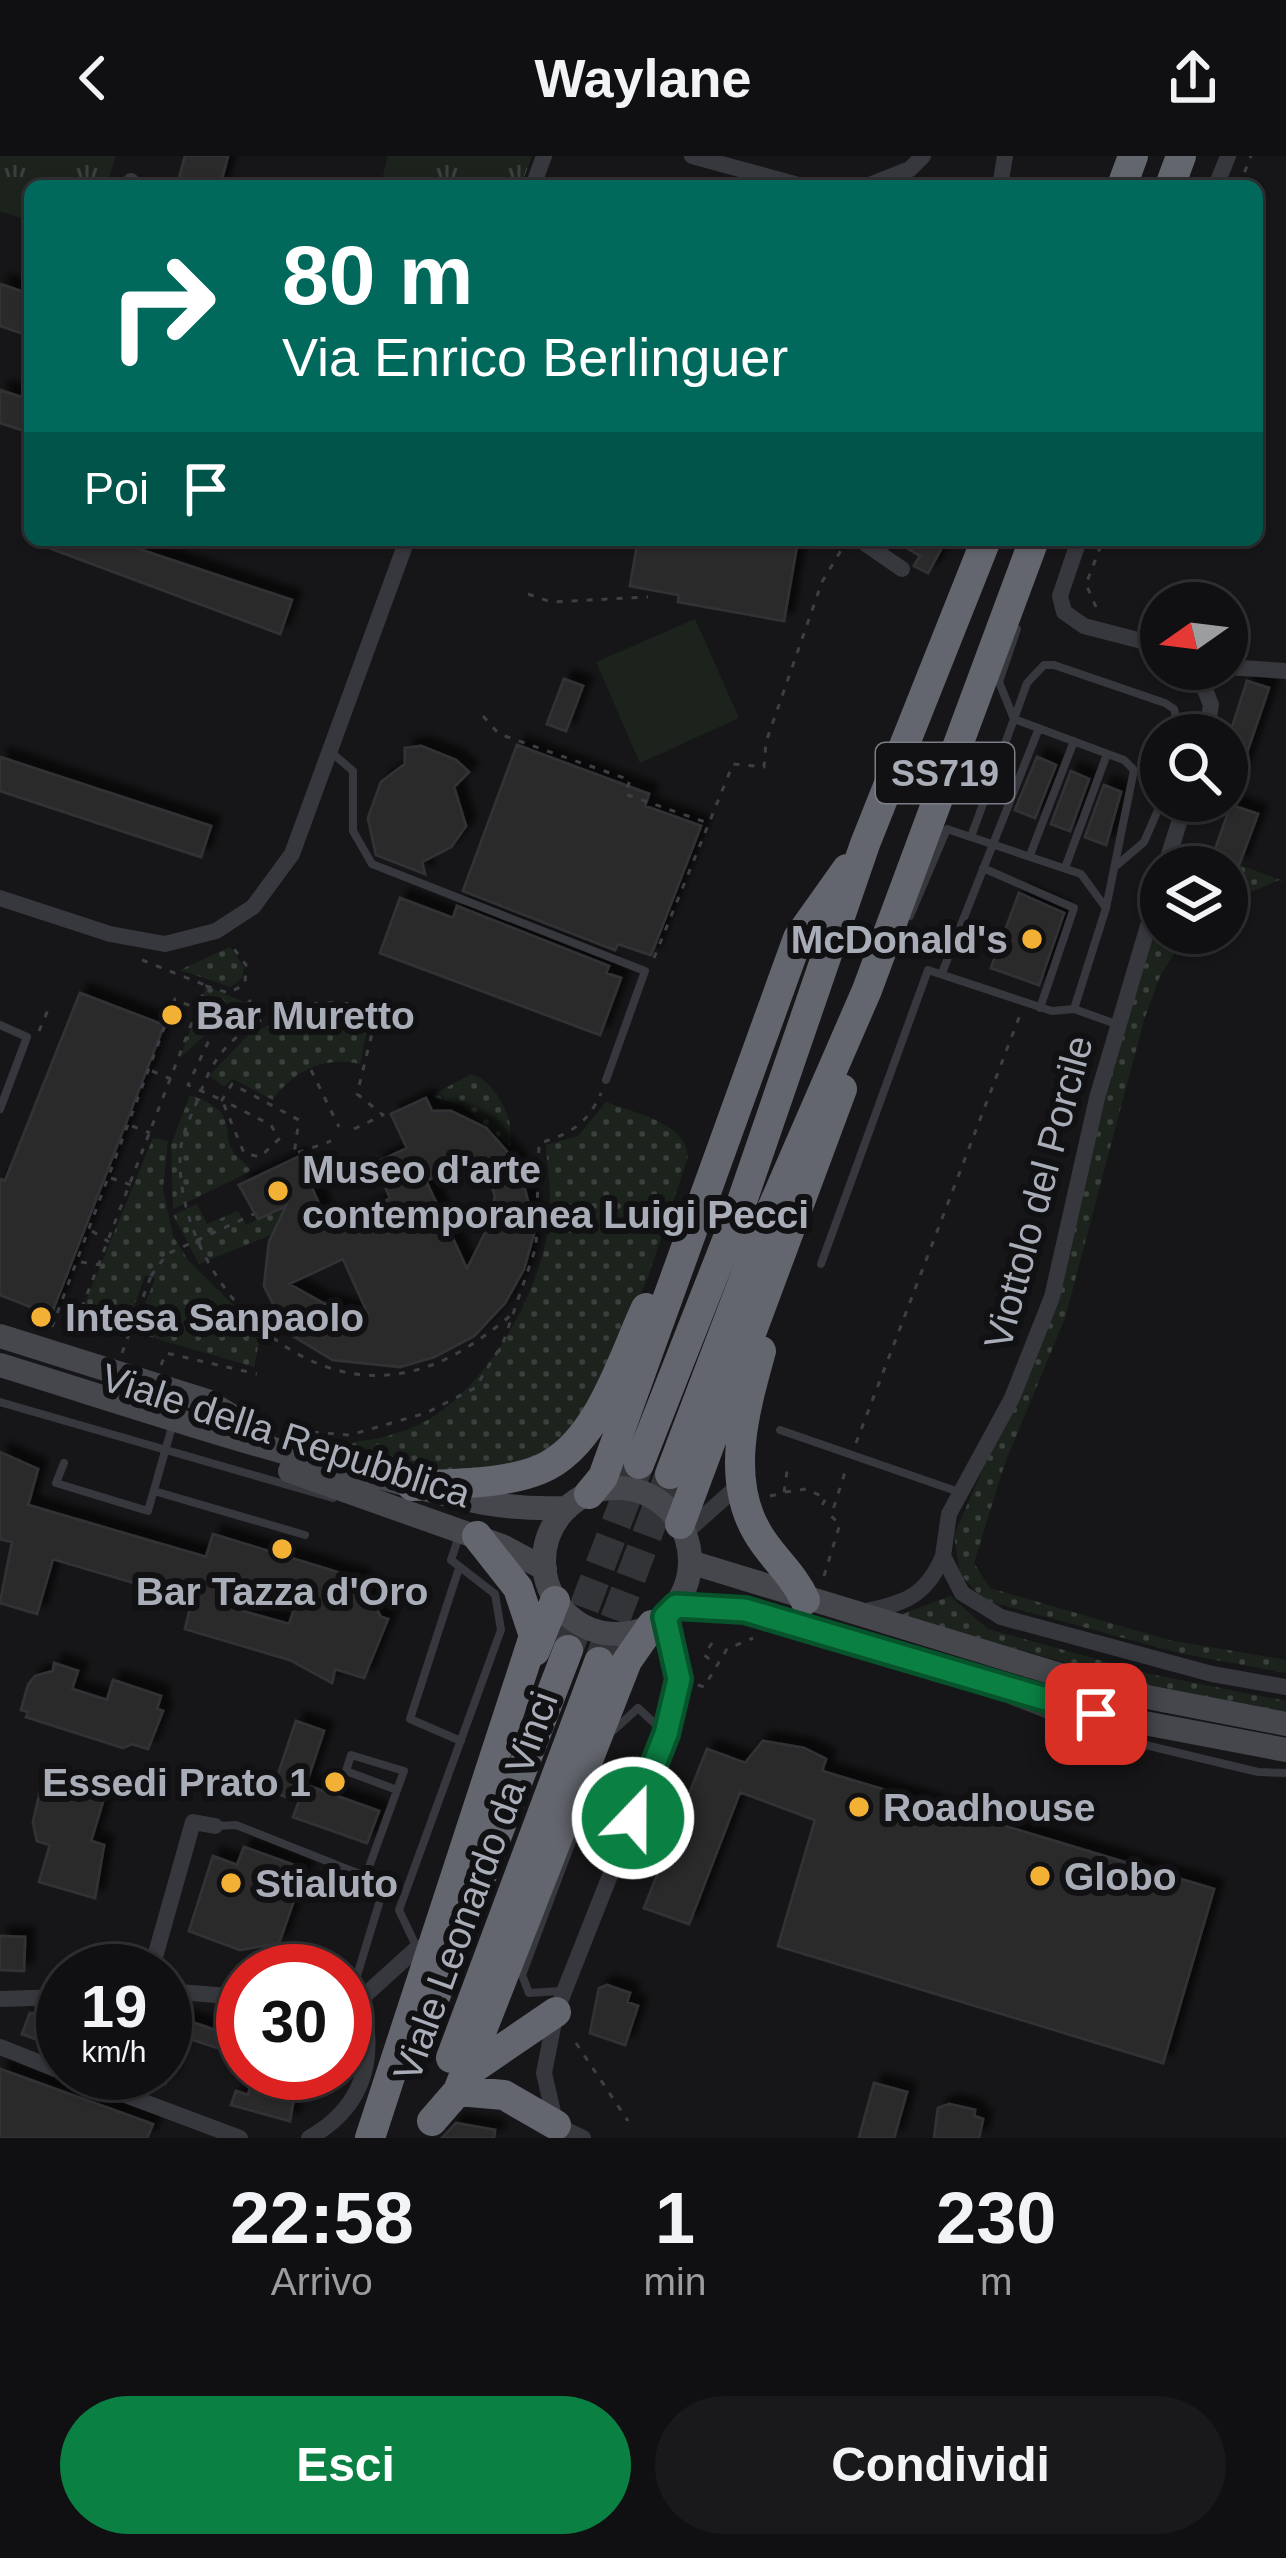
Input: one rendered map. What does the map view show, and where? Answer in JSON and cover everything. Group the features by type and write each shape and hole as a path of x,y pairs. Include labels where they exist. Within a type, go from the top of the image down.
{"highway":[{"name":"SS719","path":"639,1464 746,1189 865,844 984,546"},
{"name":"SS719","path":"670,1474 764,1227 867,990 874,958 1030,549"},
{"path":"578,1501 603,1477 691,1223 798,938 865,844"},
{"path":"682,1528 854,1055 867,990"},
{"path":"806,1189 758,1362 738,1462 740,1485 757,1533 810,1601"},
{"path":"398,1483 522,1474 566,1452 599,1408 691,1223"},
{"path":"370,2138 425,1948 534,1636 526,1605 510,1575 469,1533"},
{"path":"524,1669 546,1632 555,1601"},
{"path":"428,2129 461,2083 627,1661 664,1616"},
{"name":"Viale Leonardo da Vinci","path":"370,2138 437,2001 568,1650"},
{"name":"Viale Leonardo da Vinci","path":"428,2129 494,1935 599,1662"},
{"path":"461,2083 560,2002"},
{"path":"461,2083 504,2095 570,2132"}],"main road":[{"name":"Viale della Repubblica","path":"0,1336 207,1401 246,1429 398,1483"},
{"name":"Viale della Repubblica","path":"0,1365 292,1457 514,1511 578,1501"},
{"name":"Viale della Repubblica","path":"0,1382 168,1441 469,1533 545,1569"},
{"path":"664,1616 691,1562 682,1528 645,1493 617,1488 578,1501 550,1529 545,1569 555,1601 572,1620 594,1631 619,1634 664,1616 745,1610 1096,1714 1286,1750"},
{"path":"691,1562 1106,1689 1286,1724"}],"street":[{"path":"692,156 780,180"},
{"path":"882,180 910,169 923,156"},
{"path":"0,898 146,943 216,931 253,907 280,876 405,546"},
{"path":"869,546 902,569"},
{"path":"1077,546 1060,604 1071,619 1140,640"},
{"path":"1248,669 1286,671"},
{"name":"Viottolo del Porcile","path":"943,1556 945,1528 959,1492 1035,1348 1140,952"},
{"path":"682,1528 740,1485"},
{"path":"854,1614 916,1596 931,1583 943,1556"},
{"path":"943,1556 962,1593 1001,1617 1212,1674 1286,1687"},
{"path":"570,2132 544,2073 560,2002 666,1734 679,1679 664,1616"},
{"path":"159,1944 193,1822 215,1826"},
{"path":"372,1990 425,1948"},
{"path":"0,1999 36,1998"},
{"path":"0,2047 36,2061"},
{"path":"153,2100 240,2138"},
{"path":"309,2138 337,2122 351,2100"}],"lane":[{"path":"1027,596 1030,549"},
{"path":"1018,625 999,682 999,694 1014,719 1107,754 1130,765 1135,776 1106,908 1074,1009"},
{"path":"972,834 1027,682 1044,665 1165,703 1175,714"},
{"path":"942,973 1039,728"},
{"path":"1030,855 1074,741"},
{"path":"330,752 353,771 353,831 372,864 645,970 606,1080"},
{"path":"1066,868 1107,754"},
{"path":"1115,867 1148,836 1154,822"},
{"path":"874,958 908,922 947,830 972,834 1066,868 1094,885 1106,908"},
{"path":"982,868 1074,908 1040,1008"},
{"path":"821,1264 928,970 1040,1008 1074,1009 1118,1025"},
{"path":"0,1025 27,1037 0,1109"},
{"path":"0,1402 168,1441 148,1511 56,1483 64,1463"},
{"path":"780,1430 959,1492"},
{"path":"154,1491 305,1535"},
{"path":"425,1948 399,1910 501,1618 488,1585 458,1570 451,1560 469,1533"},
{"path":"458,1570 410,1719 461,1741"},
{"path":"928,1665 1091,1732 1258,1772 1286,1773"},
{"path":"609,1743 616,1724 638,1708 666,1734"},
{"path":"366,1875 404,1771 351,1755 346,1771 397,1790"},
{"path":"560,2002 529,1993 522,1975 580,1822"},
{"path":"215,1826 236,1825 386,1884 367,1944"}],"path":[{"path":"645,970 657,954 733,764 764,767 766,742 822,582 843,546"},
{"path":"1098,609 1086,584 1101,546"},
{"path":"528,595 550,602 648,597"},
{"path":"484,716 499,734 630,780 626,794 708,823"},
{"path":"168,958 142,960 229,993 245,984 242,956 232,945 223,945"},
{"path":"68,1344 206,986"},
{"path":"354,1130 383,1115 358,1094 382,997"},
{"path":"46,1340 81,1262 175,999 199,1009"},
{"path":"222,1100 244,1153 260,1156 279,1139 272,1125 222,1100 200,1093 188,1085 211,1036 251,1000"},
{"path":"810,1601 840,1524 831,1516 850,1455 1026,1002"},
{"path":"378,1009 358,1003 307,1004 262,1018 223,1046 200,1093 180,1152 194,1227 219,1281 289,1348 328,1369 401,1374 470,1349 516,1311"},
{"path":"311,1070 339,1126"},
{"path":"152,1071 172,1080"},
{"path":"302,1431 350,1435 426,1413 475,1388 516,1311 536,1247 539,1143 590,1119 606,1080"},
{"path":"222,1100 232,1084 299,1120 294,1154 331,1141"},
{"path":"132,1126 152,1133"},
{"path":"111,1178 132,1186"},
{"path":"128,1335 151,1276 167,1254 254,1214"},
{"path":"92,1231 110,1243"},
{"path":"81,1262 102,1265"},
{"path":"71,1287 87,1294"},
{"path":"160,1366 166,1353 257,1374"},
{"path":"784,1492 806,1489 826,1498 820,1509"},
{"path":"704,1687 715,1663 742,1640 767,1634"},
{"path":"712,1643 704,1655 715,1663"},
{"path":"576,2043 628,2121"}],"green space":[{"path":"0,156 116,156 108,180 24,180 24,225 21,218 0,211"},
{"path":"388,156 532,156 523,180 382,180"},
{"path":"695,619 739,718 640,763 596,662"},
{"path":"1248,868 1286,882 1279,880 1248,893"},
{"path":"230,947 244,967 242,978 231,987 180,970"},
{"path":"1146,954 1174,954 1144,1020 1065,1318 1005,1463 974,1563 990,1588 1169,1640 1286,1660 1286,1673 1179,1653 984,1600 960,1574 954,1535 1056,1302 1115,1057"},
{"path":"206,986 242,1001 180,1058"},
{"path":"323,1008 371,1011 360,1064 334,1062 311,1068 273,1100 233,1079 224,1086 209,1076 251,1032"},
{"path":"471,1074 502,1103 510,1125 510,1146 462,1106 431,1096"},
{"path":"190,1095 223,1116 231,1148 251,1171 173,1209 171,1145"},
{"path":"606,1102 669,1127 685,1145 688,1157 647,1280 580,1424 546,1459 440,1478 328,1444 374,1439 418,1425 443,1410 489,1362 538,1271 550,1203 546,1145 578,1136"},
{"path":"153,1138 168,1141 163,1188 173,1236 188,1260 261,1333 254,1367 134,1332 155,1279 145,1275 126,1330 79,1318"},
{"path":"197,1204 207,1224 238,1211 246,1225 280,1209 288,1228 199,1264 173,1215"},
{"path":"950,1596 988,1629 1150,1674 1286,1701 1286,1713 1145,1686 900,1615"}],"building":[{"path":"185,156 228,156 222,180 179,180"},
{"path":"0,284 24,292 24,334 0,326"},
{"path":"0,390 24,398 24,431 0,423"},
{"path":"44,546 130,546 292,600 280,634"},
{"path":"637,546 797,546 784,621 678,602 679,595 630,586"},
{"path":"904,546 943,546 928,573 914,566 920,556"},
{"path":"564,679 583,686 566,731 547,724"},
{"path":"1248,681 1269,688 1248,749 1248,714 1236,714"},
{"path":"517,745 649,794 645,806 701,826 651,955 618,944 615,950 463,891"},
{"path":"421,746 456,760 469,772 454,787 466,826 451,847 422,862 425,874 376,855 368,818 381,782 405,764 405,748"},
{"path":"0,757 211,826 201,857 0,791"},
{"path":"1037,757 1056,765 1035,818 1015,810"},
{"path":"1071,771 1089,779 1070,831 1051,824"},
{"path":"1104,785 1121,792 1106,845 1085,837"},
{"path":"1248,811 1258,814 1246,846 1216,846 1225,822 1248,822"},
{"name":"McDonald's","path":"1019,893 1064,913 1039,985 991,968"},
{"path":"400,898 453,918 457,906 609,966 606,973 621,978 600,1035 380,953"},
{"path":"80,993 164,1025 51,1315 0,1295 0,1179 5,1181"},
{"path":"426,1098 432,1111 451,1111 486,1128 519,1165 535,1230 524,1269 505,1303 474,1336 434,1357 400,1367 333,1360 288,1333 264,1286 269,1242 286,1206 258,1219 239,1185 298,1157 329,1226 383,1202 390,1198 375,1163 407,1148 391,1114","holes":["482,1156 495,1196 490,1223 467,1269 426,1181","343,1259 368,1314 323,1303 289,1284"]},
{"path":"0,1452 38,1469 28,1505 206,1557 213,1534 360,1579 381,1617 388,1619 364,1678 335,1669 332,1683 290,1660 185,1629 192,1600 53,1559 37,1614 0,1603 12,1542 0,1539","holes":["243,1578 299,1595 289,1624 235,1609"]},
{"path":"54,1663 78,1671 72,1689 107,1700 113,1680 161,1696 157,1709 163,1711 148,1749 132,1744 123,1748 26,1717 28,1712 21,1710 28,1685 35,1676 53,1671"},
{"path":"296,1721 324,1731 306,1785 379,1811 367,1843 293,1817 299,1801 272,1792"},
{"path":"763,1741 804,1748 826,1759 822,1771 1214,1889 1163,2063 778,1946 815,1820 740,1792 689,1924 644,1908 707,1749 745,1763"},
{"path":"43,1779 105,1795 91,1841 104,1845 95,1898 39,1882 50,1845 37,1841 33,1822"},
{"path":"244,1847 305,1869 279,1943 224,1944 189,1931 213,1856 237,1865"},
{"path":"0,1936 25,1937 24,1971 0,1970"},
{"path":"607,1985 630,1993 627,2002 638,2006 625,2045 590,2033 599,1988"},
{"path":"30,2013 36,2014 36,2039 22,2034"},
{"path":"192,2022 216,2027 216,2047 192,2040"},
{"path":"0,2069 36,2082 36,2100 86,2100 153,2124 147,2138 0,2138"},
{"path":"874,2083 907,2092 894,2138 859,2138"},
{"path":"233,2100 294,2100 290,2121 231,2105"},
{"path":"949,2104 975,2110 974,2116 983,2119 979,2138 934,2138 938,2108"},
{"path":"456,2123 495,2130 494,2138 442,2138"}],"tunnel":[{"path":"568,1650 639,1464"},
{"path":"599,1662 670,1474"}],"place":[{"name":"McDonald's","path":"1032,939"},
{"name":"Bar Muretto","path":"172,1015"},
{"name":"Museo d'arte contemporanea Luigi Pecci","path":"278,1191"},
{"name":"Intesa Sanpaolo","path":"41,1317"},
{"name":"Bar Tazza d'Oro","path":"282,1549"},
{"name":"Essedi Prato 1","path":"335,1782"},
{"name":"Roadhouse","path":"859,1807"},
{"name":"Globo","path":"1040,1876"},
{"name":"Stialuto","path":"231,1883"}],"route":[{"path":"633,1818 666,1734 679,1679 665,1617 676,1606 745,1610 1096,1714"}]}
